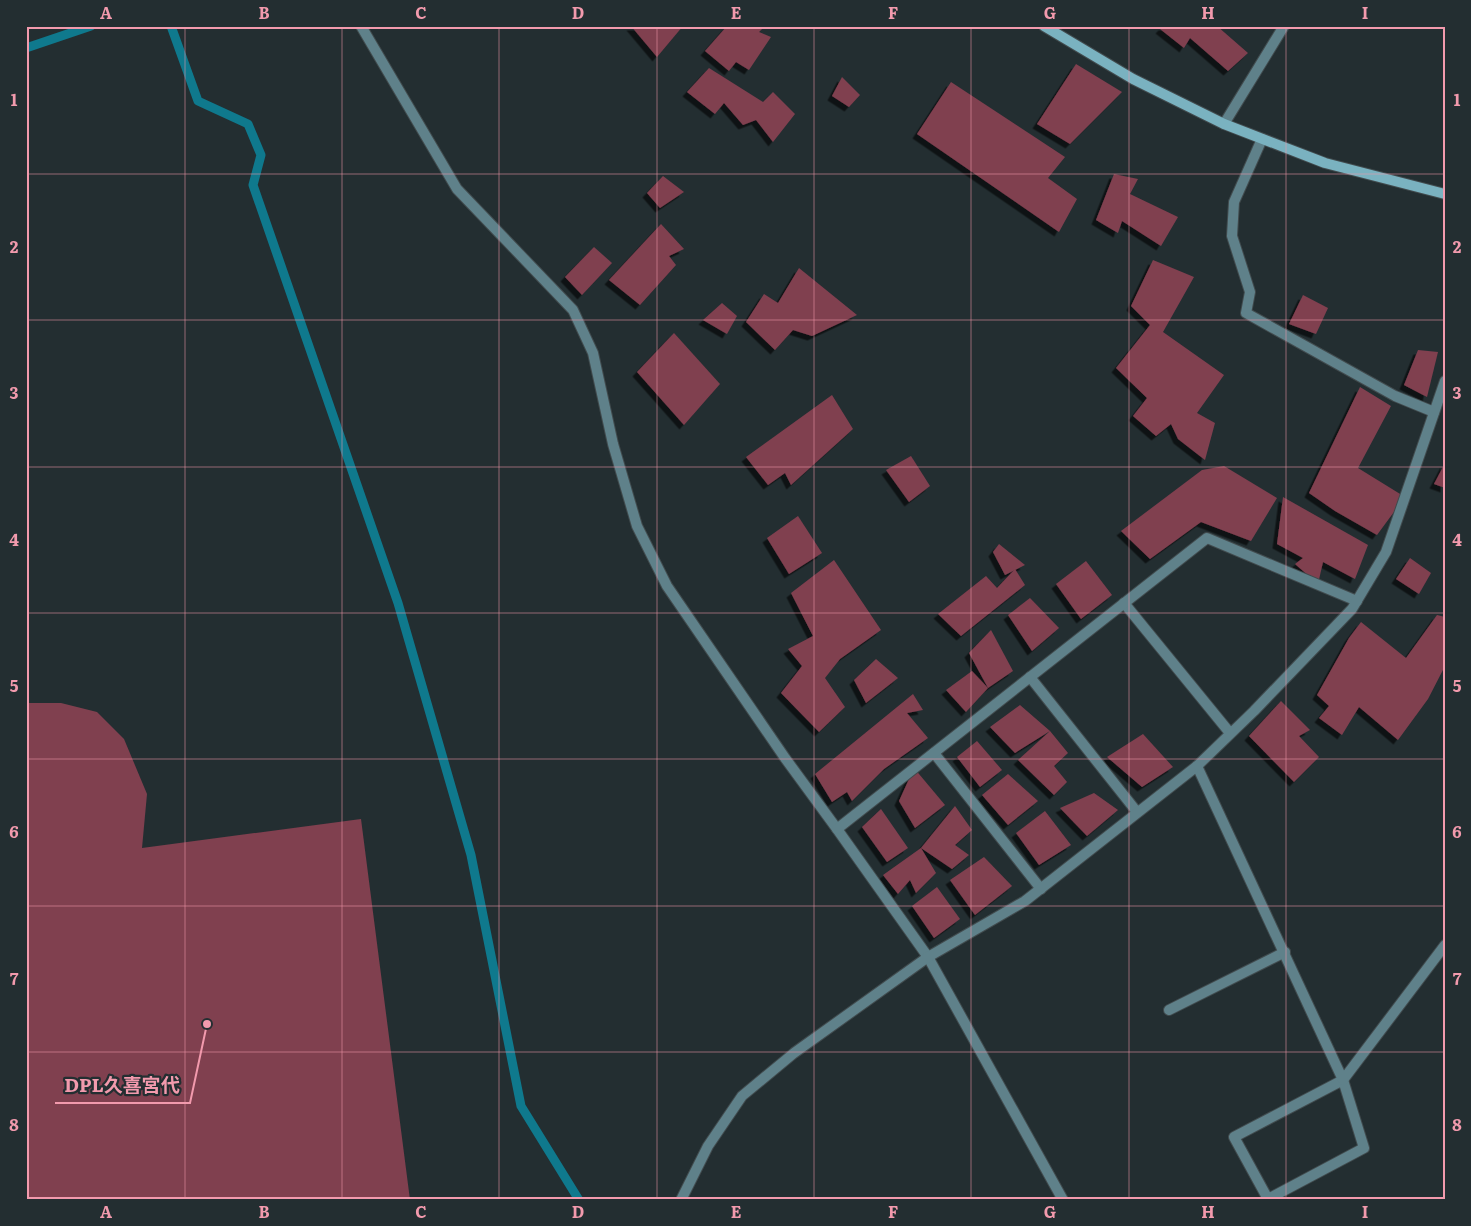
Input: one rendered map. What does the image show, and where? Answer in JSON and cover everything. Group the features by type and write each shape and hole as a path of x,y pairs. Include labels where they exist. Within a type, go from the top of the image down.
{"street":[{"path":"361,26 457,189 573,310 594,353 613,444 637,526 667,586 785,758 928,957 1063,1200"},
{"path":"1044,26 1133,79 1224,124 1325,163 1445,194"},
{"path":"1224,124 1284,26"},
{"path":"1262,138 1234,202 1232,236 1250,292 1246,313 1395,396 1434,412"},
{"path":"681,1200 708,1146 742,1096 794,1053 928,957 1024,902 1197,766 1333,630 1352,609 1386,552 1445,381"},
{"path":"837,829 1207,538 1357,601"},
{"path":"1124,603 1230,734"},
{"path":"1030,677 1138,812"},
{"path":"934,753 1041,889"},
{"path":"1197,766 1343,1080 1364,1148 1268,1200 1234,1138 1343,1080 1445,945"},
{"path":"1169,1010 1284,952"}],"building":[{"path":"631,26 683,26 657,57"},
{"path":"727,26 765,26 759,32 771,37 749,70 736,62 729,71 705,51"},
{"path":"1163,26 1217,26 1248,53 1228,71 1190,38 1184,48 1160,29"},
{"path":"1076,64 1122,92 1070,144 1037,124"},
{"path":"709,68 763,102 773,92 795,114 773,142 756,120 743,125 724,103 715,114 687,92"},
{"path":"842,77 860,95 849,107 832,96"},
{"path":"951,82 1065,157 1048,178 1077,199 1059,232 917,134"},
{"path":"1114,174 1138,179 1130,194 1178,217 1161,246 1122,221 1118,233 1096,220"},
{"path":"663,176 684,192 660,208 647,193"},
{"path":"661,224 684,249 669,256 676,265 640,305 609,280"},
{"path":"594,247 612,263 582,295 565,277"},
{"path":"1153,260 1194,277 1163,332 1224,375 1197,413 1215,423 1205,460 1178,439 1171,424 1156,436 1133,416 1147,398 1116,368 1150,325 1131,306"},
{"path":"799,268 857,315 812,336 793,330 775,350 746,322 764,294 778,303"},
{"path":"1303,295 1328,308 1316,334 1289,324"},
{"path":"722,303 737,316 727,334 703,320"},
{"path":"674,333 720,384 684,425 637,372"},
{"path":"1418,350 1438,352 1427,397 1404,385"},
{"path":"1360,387 1391,406 1358,468 1405,497 1377,535 1335,511 1309,493"},
{"path":"832,395 853,429 791,485 785,473 768,485 746,457"},
{"path":"911,456 930,486 909,502 886,470"},
{"path":"1445,463 1445,488 1434,484"},
{"path":"1224,466 1277,498 1251,541 1201,522 1150,559 1121,531 1202,470"},
{"path":"1283,497 1368,545 1355,579 1323,562 1318,584 1295,564 1303,558 1277,544"},
{"path":"798,516 822,553 789,574 767,538"},
{"path":"999,544 1025,565 1005,575 993,552"},
{"path":"1410,558 1431,573 1419,594 1396,579"},
{"path":"834,560 881,630 840,659 825,678 845,707 819,732 781,693 802,666 788,649 813,636 791,593"},
{"path":"1086,561 1112,595 1081,619 1056,584"},
{"path":"1015,569 1025,585 961,636 938,614 986,576 997,588"},
{"path":"1030,598 1059,628 1032,651 1008,615"},
{"path":"1437,615 1445,617 1445,666 1428,699 1398,740 1359,707 1342,735 1319,718 1329,706 1317,695 1349,638 1361,622 1406,658"},
{"path":"991,630 1013,671 988,688 969,653"},
{"path":"876,659 898,678 866,703 854,680"},
{"path":"972,671 988,688 966,712 946,690"},
{"path":"913,694 923,710 907,713 928,738 884,769 852,801 847,792 832,802 815,774"},
{"path":"1281,701 1310,730 1299,736 1319,757 1294,782 1249,736"},
{"path":"26,703 61,703 97,712 124,739 147,794 142,848 361,819 410,1200 26,1200"},
{"path":"1020,705 1050,731 1015,753 990,727"},
{"path":"1050,731 1068,753 1054,766 1067,782 1054,795 1018,760"},
{"path":"1143,734 1173,767 1142,787 1107,757"},
{"path":"977,741 1002,770 980,787 957,757"},
{"path":"914,768 945,805 915,828 899,801"},
{"path":"1008,774 1038,801 1008,825 982,795"},
{"path":"1094,793 1118,810 1087,836 1060,808"},
{"path":"955,806 972,830 955,845 969,855 952,869 921,848"},
{"path":"881,809 908,848 887,862 862,827"},
{"path":"1045,811 1071,845 1039,865 1016,833"},
{"path":"921,848 936,873 916,893 910,880 898,894 883,875"},
{"path":"984,857 1012,886 975,915 950,880"},
{"path":"937,887 960,919 934,938 912,906"}],"waterway":[{"path":"26,48 91,26"},
{"path":"171,26 198,101 248,124 261,155 253,185 398,603 471,855 521,1106 579,1200"}],"place":[{"name":"DPL久喜宮代","path":"207,1024"}]}
